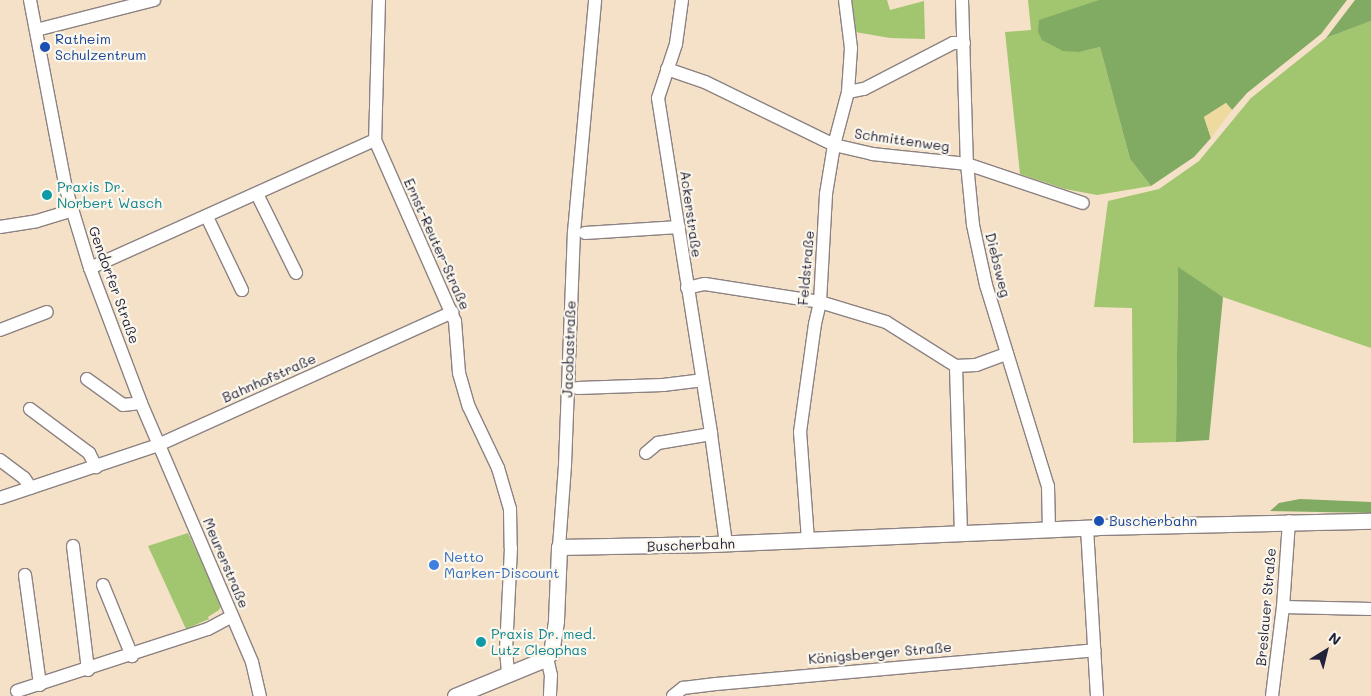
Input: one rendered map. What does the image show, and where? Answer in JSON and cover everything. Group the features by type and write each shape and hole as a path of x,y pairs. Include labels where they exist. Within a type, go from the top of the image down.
{"main road":[{"name":"Buscherbahn","path":"559,547 726,544 1289,521 1371,521"},
{"name":"Jacobastraße","path":"547,658 553,646 559,547"},
{"path":"455,696 547,658"}],"street":[{"name":"Gendorfer Straße","path":"30,0 66,189 72,210 90,268 158,445"},
{"path":"36,30 154,0"},
{"name":"Ernst-Reuter-Straße","path":"379,0 375,140 456,321 460,373 468,407 498,468 510,509 506,650 508,673"},
{"name":"Jacobastraße","path":"559,547 565,465 574,232 594,0"},
{"name":"Ackerstraße","path":"682,0 676,44 658,98 711,434 726,544"},
{"name":"Feldstraße","path":"808,540 800,432 815,324 820,302 826,194 834,145 848,92 851,48 845,0"},
{"name":"Diebsweg","path":"962,0 967,164 973,225 986,285 1048,486 1050,530"},
{"path":"848,92 864,89 953,43 964,43"},
{"name":"Schmittenweg","path":"667,68 705,82 834,145 872,154 967,164 1083,203"},
{"path":"90,268 375,140"},
{"path":"257,194 296,273"},
{"path":"0,227 37,221 72,210"},
{"path":"208,216 242,290"},
{"path":"586,233 679,227"},
{"path":"687,288 705,284 820,302 886,322 956,366 976,365 1007,354"},
{"path":"0,330 47,312"},
{"name":"Bahnhofstraße","path":"0,498 158,445 452,312"},
{"path":"956,366 962,533"},
{"path":"87,379 123,405 141,403"},
{"path":"578,388 663,385 702,380"},
{"path":"30,410 89,453 96,467"},
{"path":"646,453 658,443 711,434"},
{"name":"Meurerstraße","path":"158,445 252,662 260,696"},
{"path":"0,460 24,478 31,488"},
{"name":"Breslauer Straße","path":"1272,696 1283,607 1289,521"},
{"path":"1088,528 1097,696"},
{"path":"73,546 88,670"},
{"path":"24,575 40,685"},
{"path":"103,585 132,656"},
{"path":"1283,607 1371,609"},
{"path":"17,690 40,685 132,656 208,629 232,616"},
{"name":"Königsberger Straße","path":"673,696 683,688 716,684 1094,650"},
{"name":"Jacobastraße","path":"547,658 551,675 550,696"}],"green space":[{"path":"851,0 887,0 890,10 924,1 925,39 890,38 855,32"},
{"path":"1028,0 1099,0 1096,3 1080,52 1100,47 1130,159 1151,186 1097,195 1065,189 1020,174 1005,32 1031,30"},
{"path":"1099,0 1347,0 1321,34 1247,93 1232,110 1226,103 1204,117 1211,138 1194,157 1151,186 1130,159 1100,47 1080,52 1063,51 1042,40 1038,32 1039,20"},
{"path":"1355,0 1371,0 1371,21 1326,38"},
{"path":"1371,21 1371,348 1223,297 1178,268 1176,442 1133,443 1132,308 1094,307 1108,201 1159,189 1199,161 1251,98 1326,38"},
{"path":"1178,267 1223,297 1209,440 1176,442"},
{"path":"1300,499 1371,502 1371,513 1270,511 1279,503"},
{"path":"188,533 222,604 219,610 208,617 209,619 186,629 148,546"}],"sand":[{"path":"1226,103 1232,110 1211,138 1204,117"}],"place":[{"name":"Ratheim Schulzentrum","path":"45,47"},
{"name":"Praxis Dr. Norbert Wasch","path":"47,195"},
{"name":"Buscherbahn","path":"1099,521"},
{"name":"Netto Marken-Discount","path":"434,565"},
{"name":"Praxis Dr. med. Lutz Cleophas","path":"481,642"}]}
